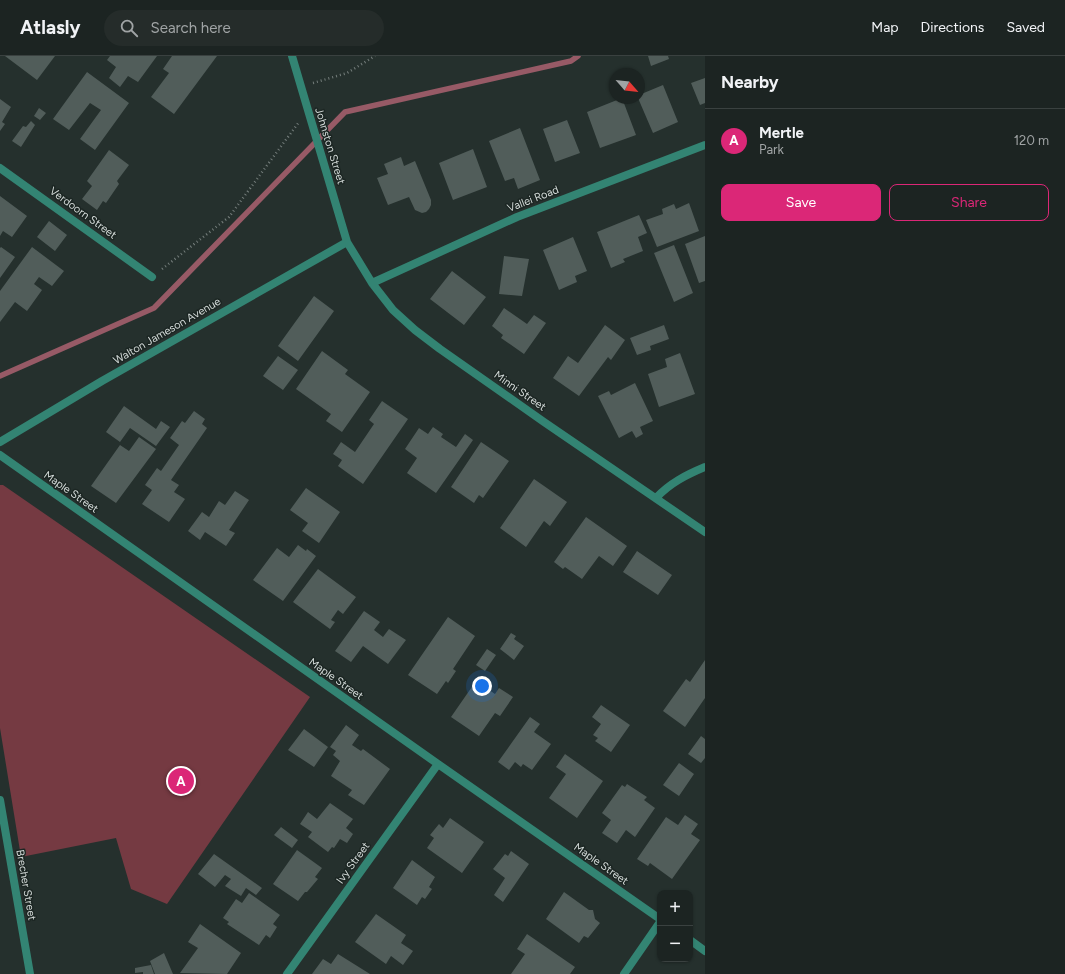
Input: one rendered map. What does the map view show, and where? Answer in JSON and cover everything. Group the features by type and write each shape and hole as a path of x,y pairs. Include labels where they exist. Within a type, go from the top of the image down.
{"street":[{"name":"Johnston Street","path":"292,56 347,242"},
{"name":"Vallei Road","path":"372,283 517,217 705,145"},
{"name":"Verdoorn Street","path":"0,168 152,277"},
{"name":"Minni Street","path":"347,242 372,283 393,310 427,339 544,422 705,532"},
{"name":"Walton Jameson Avenue","path":"0,442 102,381 347,242"},
{"name":"Maple Street","path":"0,455 657,918"},
{"path":"656,498 666,487 677,480 705,467"},
{"name":"Ivy Street","path":"287,974 438,764"},
{"name":"Brecher Street","path":"0,800 30,974"},
{"path":"624,974 657,924"},
{"path":"693,942 705,951"}],"path":[{"path":"301,87 346,72 375,56"},
{"path":"152,277 229,217 309,114"}],"shaded area":[{"path":"0,485 3,485 310,697 167,904 131,889 116,838 21,857 0,728"}],"building":[{"path":"5,56 55,56 37,80"},
{"path":"110,56 157,56 138,82 128,76 120,87 109,78 116,67 107,60"},
{"path":"172,56 217,56 174,114 151,97 169,73 163,69"},
{"path":"648,56 668,56 669,59 651,66"},
{"path":"87,72 129,103 95,150 80,139 101,110 90,103 69,130 53,119"},
{"path":"705,78 705,103 700,105 691,83"},
{"path":"663,85 678,122 653,133 641,104 645,104 645,92"},
{"path":"0,99 11,107 2,122 5,124 0,131"},
{"path":"609,103 624,104 636,135 600,148 587,112"},
{"path":"39,108 46,113 40,120 34,116"},
{"path":"567,120 580,153 555,162 543,129"},
{"path":"31,121 35,125 21,147 12,141 23,126 26,127"},
{"path":"520,128 540,180 518,189 514,178 505,181 489,141"},
{"path":"473,149 487,187 453,200 439,163"},
{"path":"109,150 129,165 117,181 119,184 106,203 103,201 97,210 82,199 92,186 87,181"},
{"path":"401,157 404,166 415,161 431,200 431,205 426,212 422,213 415,210 409,197 388,205 377,178 388,174 384,164"},
{"path":"0,196 27,216 12,237 3,231 0,236"},
{"path":"689,203 699,231 657,247 646,220 663,214 662,209 674,204 676,209"},
{"path":"639,215 647,233 638,237 643,251 623,259 625,262 611,268 597,232"},
{"path":"49,221 67,235 55,251 37,237"},
{"path":"705,236 705,281 699,283 685,244"},
{"path":"573,237 587,271 575,276 577,282 559,290 543,250"},
{"path":"674,245 693,293 674,302 654,253"},
{"path":"1,247 15,257 0,278 0,248"},
{"path":"32,247 64,271 52,286 39,277 34,284 42,290 27,311 15,302 0,322 0,291"},
{"path":"504,256 529,259 522,296 499,294"},
{"path":"452,271 486,297 464,325 430,299"},
{"path":"314,296 334,311 298,361 278,346"},
{"path":"504,308 527,324 534,315 546,323 524,354 501,338 503,335 492,326"},
{"path":"605,325 625,340 611,360 608,357 579,396 553,378 568,356 578,363"},
{"path":"664,325 669,339 650,346 651,350 637,355 630,338"},
{"path":"322,351 348,370 345,374 370,392 342,432 326,421 331,414 296,389"},
{"path":"680,353 695,394 659,407 648,374 667,367 665,359"},
{"path":"278,356 298,370 283,390 263,376"},
{"path":"635,383 653,421 640,427 643,434 636,438 632,431 619,438 598,396 609,391 611,395"},
{"path":"382,401 408,419 363,484 338,466 342,460 333,454 341,442 355,452 374,424 369,420"},
{"path":"124,406 156,429 161,421 170,427 156,446 130,428 120,442 106,432"},
{"path":"194,411 205,419 202,424 207,428 171,480 179,485 174,492 185,499 169,522 142,504 152,490 145,485 157,468 161,471 179,445 170,438 182,421 185,423"},
{"path":"433,427 443,434 441,437 456,447 465,434 473,440 436,493 407,473 417,458 405,449 419,428 428,434"},
{"path":"139,437 156,449 116,503 91,486 120,445 129,451"},
{"path":"481,442 509,461 483,498 479,495 474,503 451,487"},
{"path":"534,479 567,502 550,526 544,521 526,547 500,528"},
{"path":"306,488 340,512 319,543 302,531 308,523 290,510"},
{"path":"235,491 249,500 229,530 235,533 226,546 205,532 200,540 188,531 202,512 209,517 219,501 225,505"},
{"path":"586,517 627,546 613,566 599,556 582,579 565,567 563,569 554,562"},
{"path":"298,545 306,551 307,549 316,556 283,601 253,580 277,548 289,557"},
{"path":"637,551 672,575 658,595 623,572"},
{"path":"318,569 356,597 343,614 338,610 331,620 335,622 330,629 293,602"},
{"path":"364,611 380,622 374,630 383,637 389,629 406,640 388,664 363,646 351,662 335,651"},
{"path":"448,617 475,636 453,669 456,671 448,683 446,681 437,694 408,675"},
{"path":"511,633 516,636 514,639 524,646 514,660 500,649"},
{"path":"487,649 496,655 485,671 476,665"},
{"path":"705,660 705,698 685,727 663,711 686,679 690,682"},
{"path":"476,681 495,694 499,688 513,697 500,716 495,713 479,736 451,717"},
{"path":"601,705 630,725 611,752 595,741 598,738 593,735 601,724 592,717"},
{"path":"530,717 540,724 534,732 551,744 532,770 523,764 521,767 515,762 509,770 498,762"},
{"path":"346,725 359,735 352,745 361,751 363,749 390,769 364,805 348,795 352,790 331,776 340,761 333,755 336,751 330,747"},
{"path":"304,729 328,747 314,767 288,750"},
{"path":"701,736 705,739 705,758 701,763 688,754"},
{"path":"565,754 603,781 577,818 549,798 566,774 556,767"},
{"path":"679,763 694,774 679,796 663,785"},
{"path":"627,784 647,797 644,800 655,808 635,837 626,830 617,843 602,833 611,820 602,813 622,785 625,787"},
{"path":"330,803 353,819 346,828 353,834 347,843 340,839 334,848 332,847 328,852 308,837 312,832 300,824 308,812 317,819"},
{"path":"685,815 698,824 691,834 700,840 672,879 650,863 648,866 637,859 666,817 678,825"},
{"path":"450,818 484,842 462,873 427,848 434,838 430,835 439,824 443,828"},
{"path":"281,827 298,840 292,848 274,835"},
{"path":"297,850 322,868 315,877 318,879 298,901 273,884"},
{"path":"511,851 529,864 503,902 494,895 505,878 493,869 505,854 508,856"},
{"path":"214,854 262,888 256,895 246,888 241,896 225,886 231,879 225,875 215,887 198,874"},
{"path":"412,860 435,877 429,887 432,889 425,899 422,897 417,905 393,888"},
{"path":"564,892 589,910 593,910 595,919 600,923 588,938 584,936 579,943 546,919"},
{"path":"249,893 280,915 273,924 277,927 270,938 266,935 259,945 227,924 229,922 223,918 236,899 242,903"},
{"path":"376,914 406,935 401,943 413,951 403,965 391,956 386,964 355,942"},
{"path":"200,924 241,953 227,974 180,973 198,948 188,942"},
{"path":"527,934 575,967 570,974 511,974 525,954 517,949"},
{"path":"164,953 173,974 155,974 150,961"},
{"path":"338,954 370,974 312,974 323,959 331,964"},
{"path":"151,965 154,974 143,974 143,972 135,973 135,968"}],"waterway":[{"path":"0,376 154,308 345,112 571,61 578,56"}],"place":[{"name":"Mertle","path":"181,781"}]}
